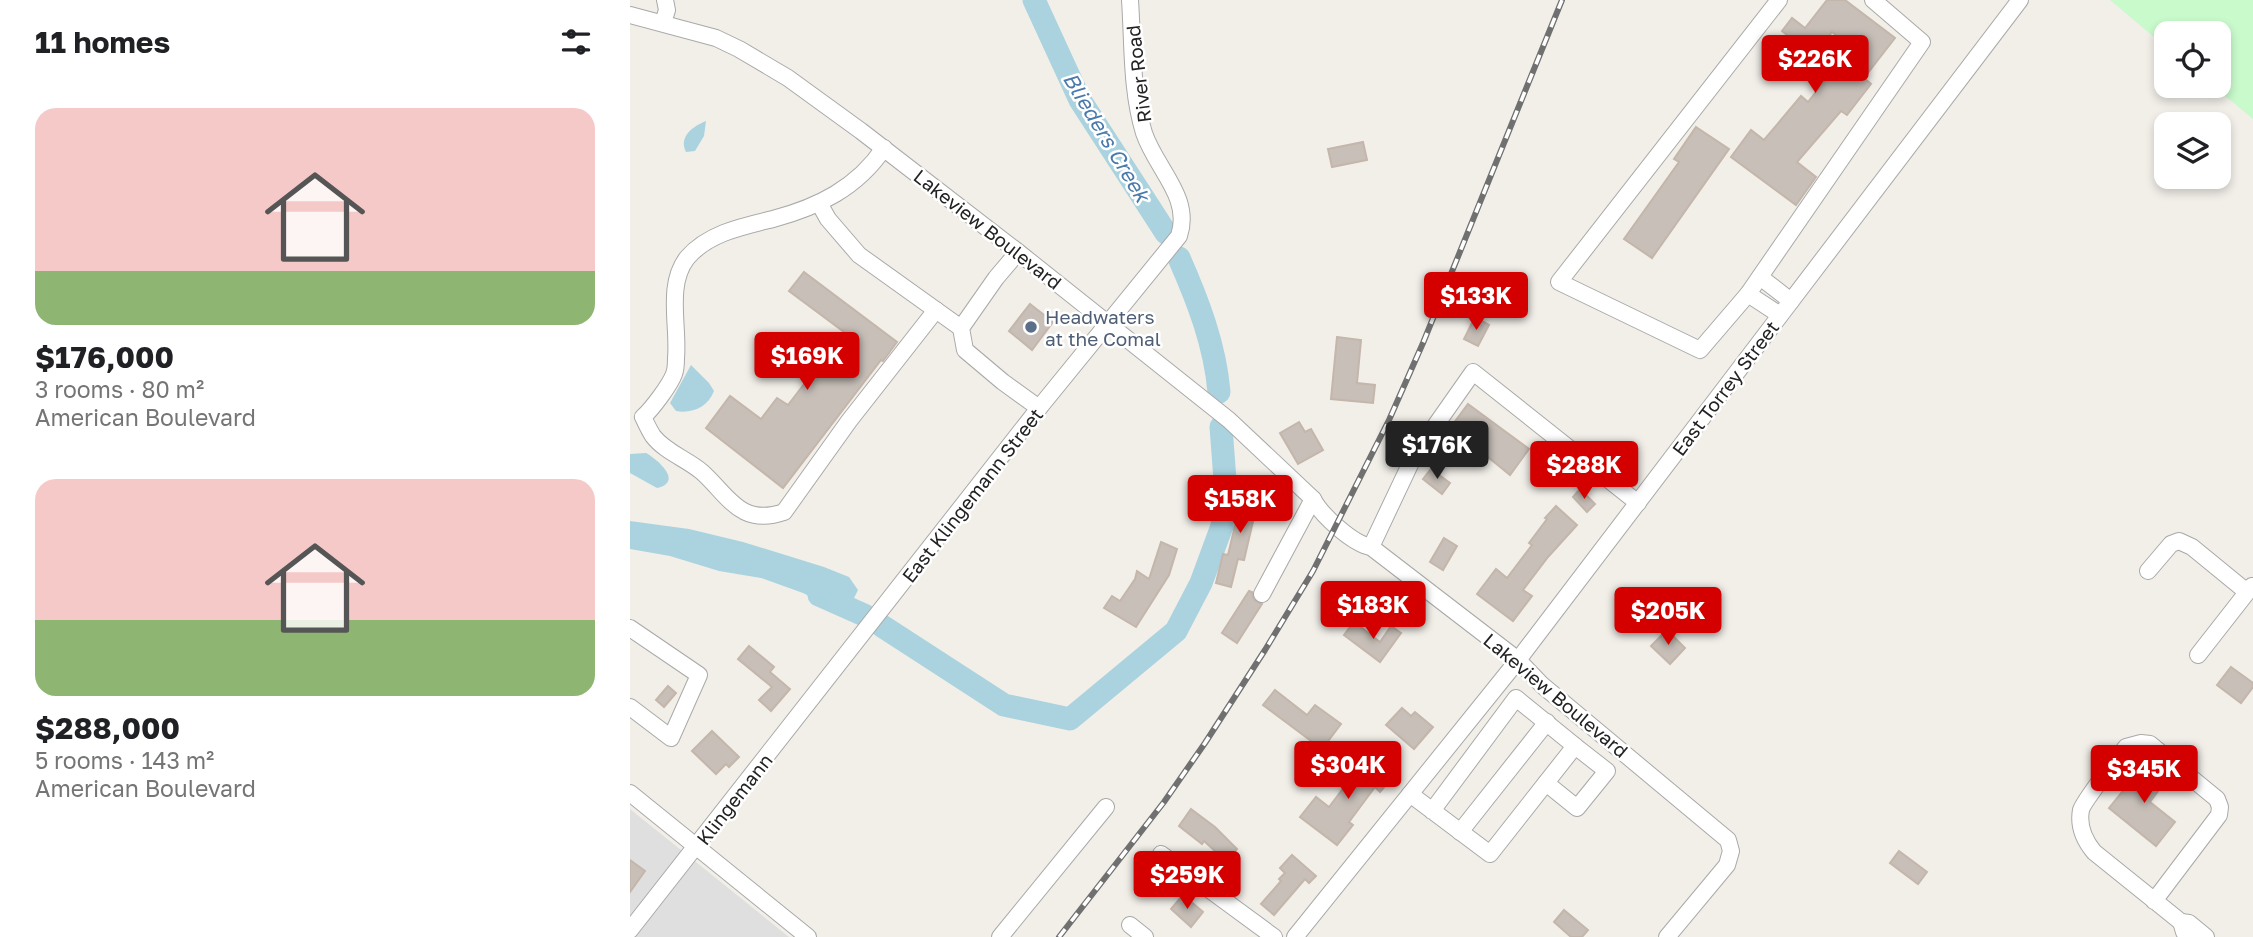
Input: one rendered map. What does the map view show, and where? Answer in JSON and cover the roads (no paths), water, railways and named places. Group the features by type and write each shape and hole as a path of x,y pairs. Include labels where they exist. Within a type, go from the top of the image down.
{"street":[{"path":"663,23 667,10 664,0"},
{"name":"River Road","path":"1108,323 1179,236 1183,224 1178,197 1144,134 1137,95 1130,0"},
{"path":"1779,0 1559,282 1700,350 1748,294 1922,42 1873,0"},
{"name":"East Torrey Street","path":"1295,937 1518,660 2020,0"},
{"name":"Lakeview Boulevard","path":"630,15 716,38 761,61 884,148 1237,426 1313,499 1319,510 1336,525 1363,546 1371,547 1518,660 1542,685 1728,840 1731,851 1723,872 1667,937"},
{"path":"884,148 875,162 850,185 819,203 724,233 704,242 686,260 674,303 677,350 675,373 636,417 666,448 702,471 736,507 749,513 772,516 783,512 792,503 849,421 936,310"},
{"path":"819,203 828,219 859,255 961,328 965,349 1003,382 1039,408"},
{"path":"961,328 1018,252"},
{"path":"1760,277 1791,301"},
{"path":"1748,294 1780,315"},
{"name":"East Klingemann Street","path":"836,668 1108,323"},
{"path":"1371,547 1414,456 1473,372 1638,503"},
{"path":"1262,594 1313,499"},
{"path":"2148,571 2171,544 2179,541 2185,542 2250,588 2198,655"},
{"path":"630,628 699,675 671,738 630,707"},
{"name":"Klingemann","path":"630,930 836,668"},
{"path":"1432,811 1516,698 1607,771 1577,808 1546,783"},
{"path":"1460,832 1547,722"},
{"path":"2154,901 2219,815 2220,807 2217,799 2150,744 2141,743 2126,747 2081,808 2082,830 2086,842 2094,852 2154,901 2206,937"},
{"path":"1410,794 1490,854 1575,746"},
{"path":"630,793 808,937"},
{"path":"1000,937 1106,807"},
{"path":"1161,854 1275,937"},
{"path":"2181,922 2184,932 2190,937"},
{"path":"1130,925 1146,937"}],"water":[{"path":"706,121 704,136 695,151 686,152 685,137 692,129"},
{"path":"691,365 714,391 708,401 699,408 676,411 670,403"},
{"path":"646,453 666,470 668,481 665,485 657,488 630,473 630,454"},
{"path":"630,521 689,529 743,542 849,577 858,590 853,600 840,612 803,593 761,578 719,571 670,556 630,549"}],"waterway":[{"name":"Blieders Creek","path":"1034,0 1080,100 1166,233"},
{"name":"Blieders Creek","path":"1179,258 1205,324 1214,357 1219,392"},
{"name":"Blieders Creek","path":"882,626 1004,705 1070,719 1176,631 1201,583 1222,526 1225,480 1221,427"},
{"name":"Blieders Creek","path":"819,595 864,615"}],"railway":[{"path":"1059,937 1164,802 1205,743 1313,571 1389,420 1423,343 1562,0"}],"place":[{"name":"Headwaters at the Comal","path":"1031,327"}]}
